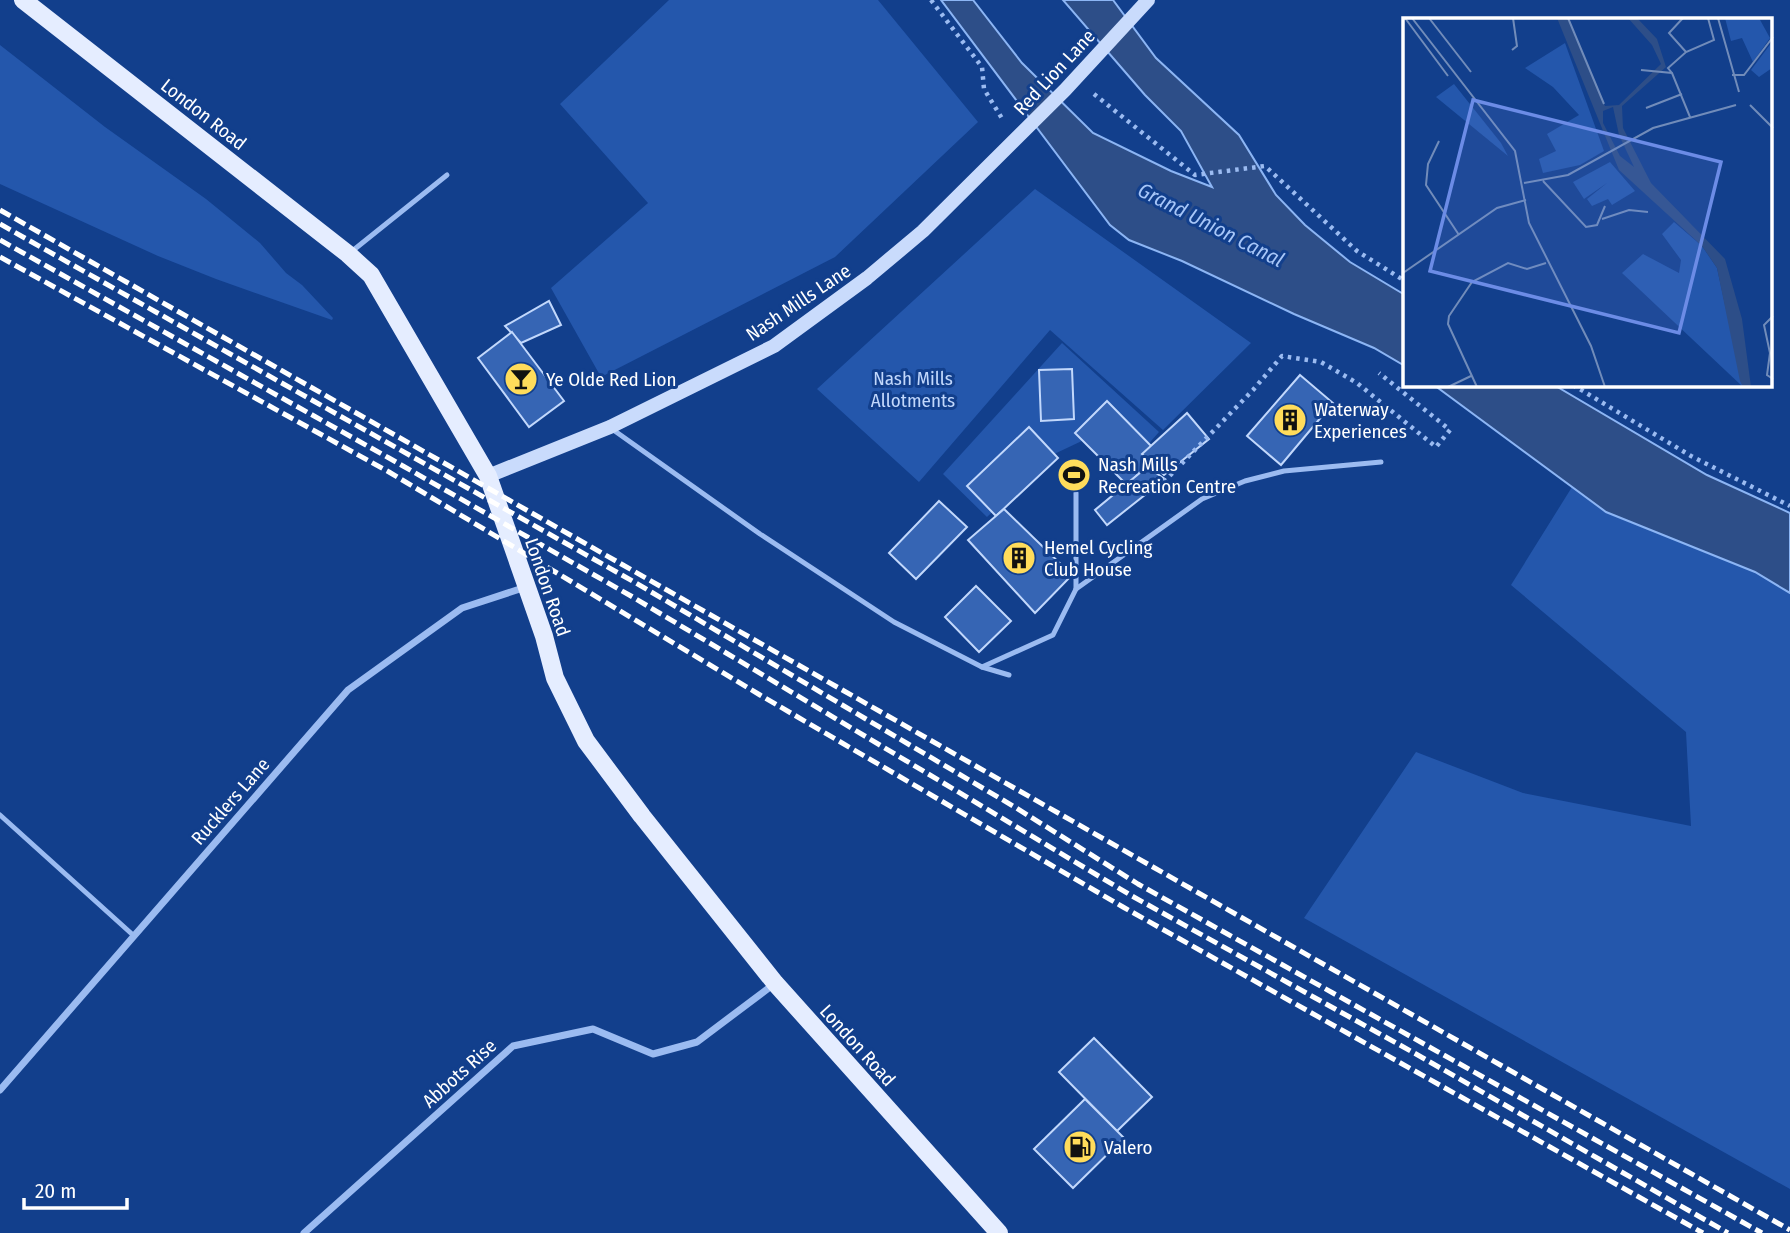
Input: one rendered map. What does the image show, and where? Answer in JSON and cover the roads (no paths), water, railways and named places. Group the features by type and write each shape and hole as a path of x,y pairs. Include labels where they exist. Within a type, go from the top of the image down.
{"main road":[{"name":"London Road","path":"23,0 348,254 371,275 488,476 555,678 586,741 775,983 999,1233"}],"street":[{"name":"Red Lion Lane","path":"1016,139 1144,4"},
{"name":"Nash Mills Lane","path":"488,476 610,427 774,346 867,278 923,231 1016,139"},
{"name":"Rucklers Lane","path":"0,1090 348,690 462,608 527,587"},
{"name":"Abbots Rise","path":"304,1233 513,1046 593,1029 653,1054 697,1042 775,983"}],"lane":[{"path":"348,254 447,175"},
{"path":"610,427 760,534 894,622 982,667 1009,675"},
{"path":"1076,589 1202,499 1245,481 1284,471 1381,462"},
{"path":"982,667 1053,635 1076,589 1076,493"},
{"path":"0,815 133,935"}],"water":[{"name":"Grand Union Canal","path":"941,0 973,0 1022,63 1093,133 1171,171 1212,187 1181,131 1145,95 1063,0 1113,0 1156,58 1239,135 1276,195 1305,225 1350,262 1403,294 1403,365 1374,348 1182,261 1129,240 1110,225"},
{"path":"1437,387 1557,387 1707,475 1790,513 1790,593 1755,572 1606,512"}],"railway":[{"path":"0,210 1790,1230"},
{"path":"0,224 636,583 1013,806 1138,884 1762,1233"},
{"path":"0,240 631,596 1132,896 1416,1054 1728,1233"},
{"path":"0,257 389,472 760,695 1123,907 1703,1233"}],"place":[{"name":"Ye Olde Red Lion","path":"521,379"},
{"name":"Waterway Experiences","path":"1290,420"},
{"name":"Nash Mills Recreation Centre","path":"1074,475"},
{"name":"Hemel Cycling Club House","path":"1019,558"},
{"name":"Valero","path":"1080,1147"}],"park label":[{"name":"Nash Mills Allotments","path":"913,389"}]}
